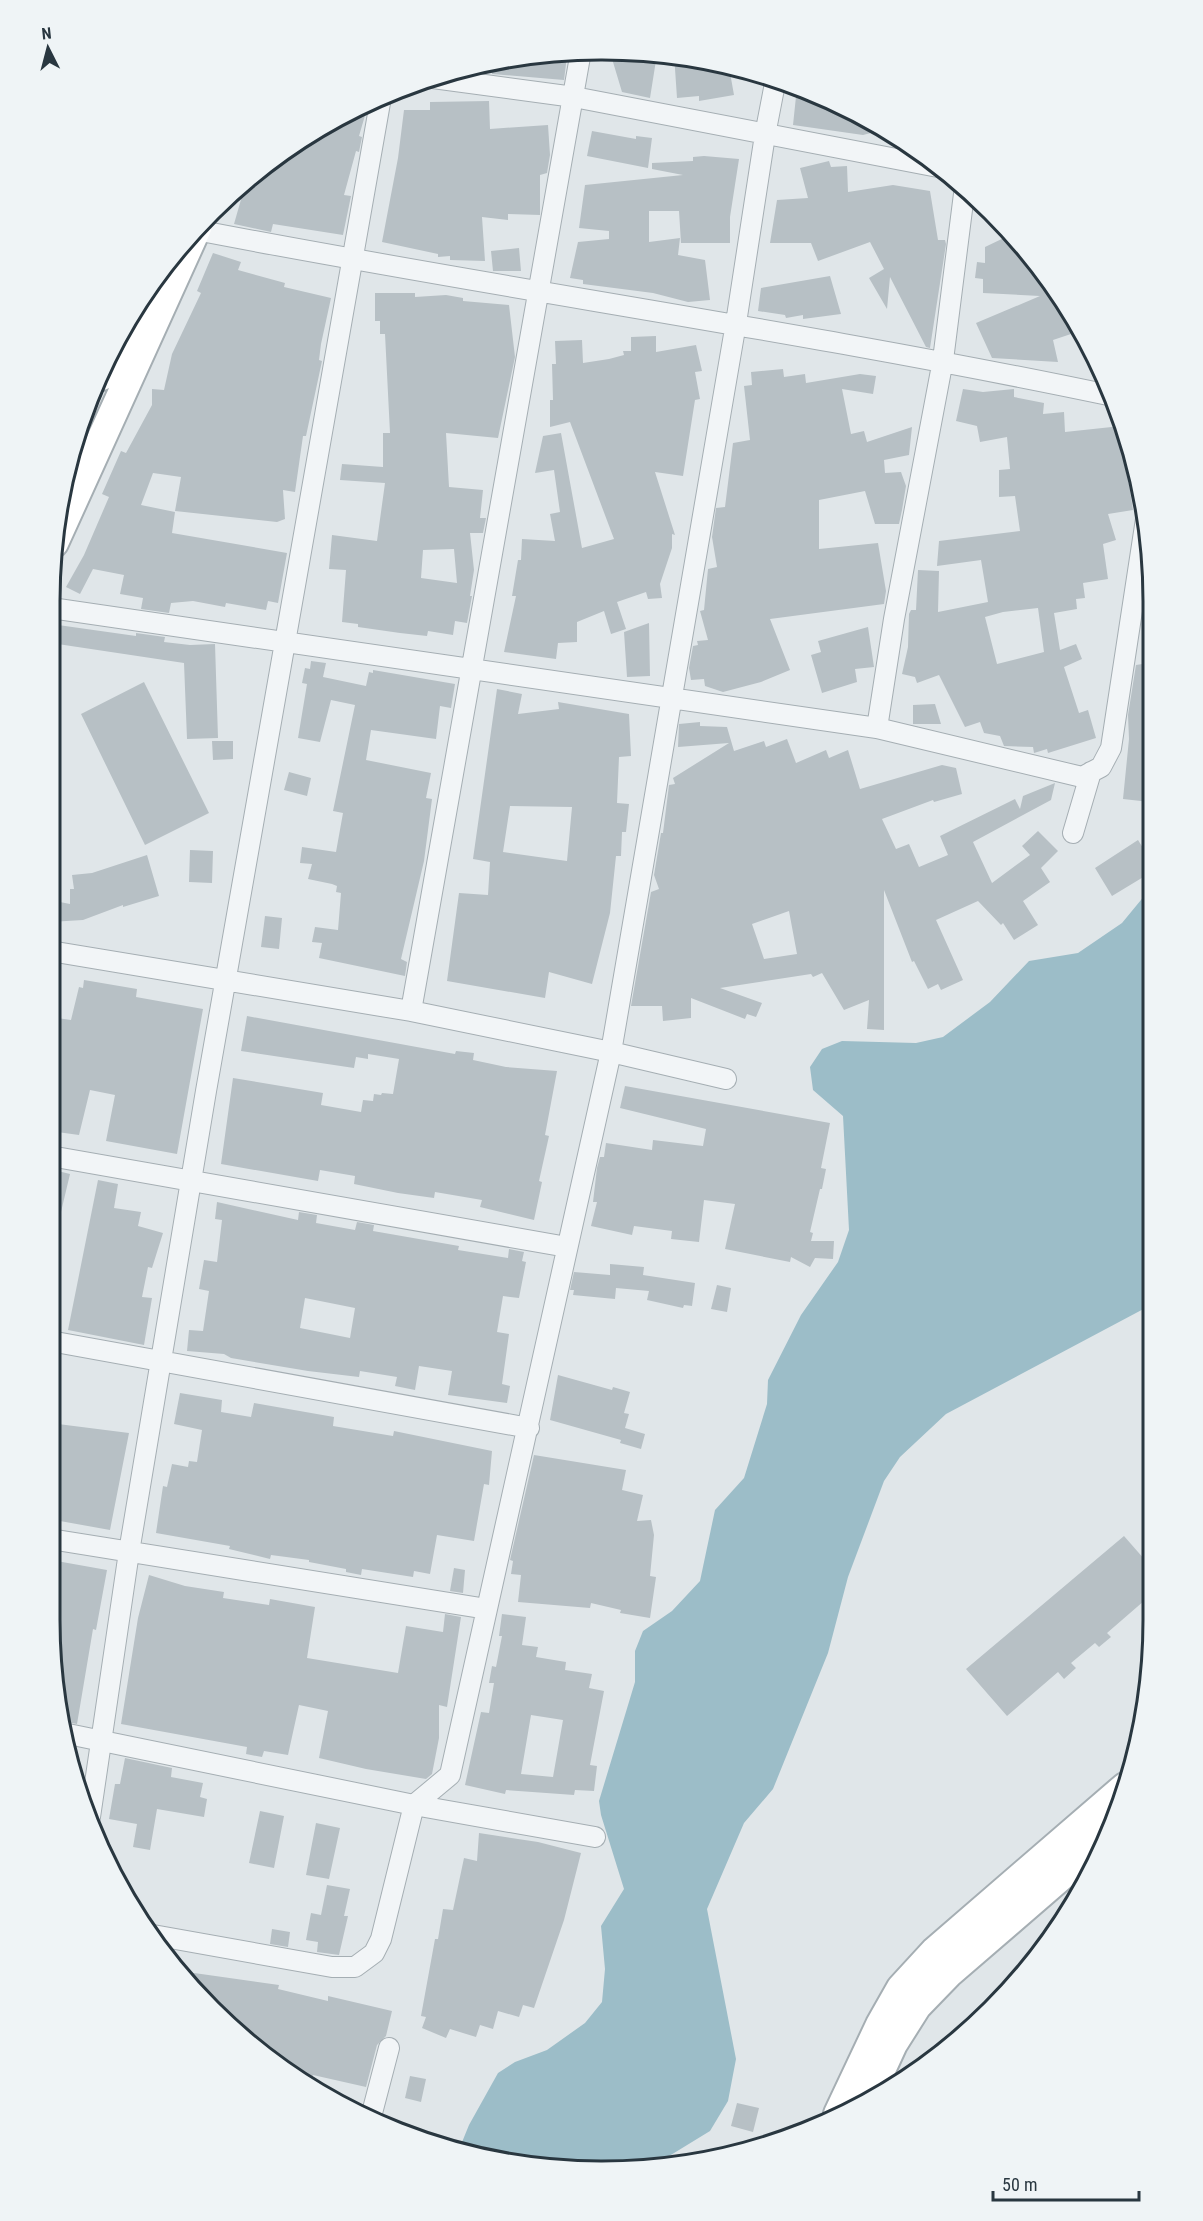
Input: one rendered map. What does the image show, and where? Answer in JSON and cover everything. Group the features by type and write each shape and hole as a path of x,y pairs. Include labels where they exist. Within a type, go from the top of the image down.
{"street":[{"path":"411,1011 580,61"},
{"path":"453,81 574,97 919,164"},
{"path":"163,1937 332,1967 356,1967 374,1953 381,1939 414,1805 450,1775 611,1052 774,88"},
{"path":"92,1802 129,1552 191,1181 379,108"},
{"path":"877,728 894,619 943,360 963,198"},
{"path":"207,231 353,261 540,290 943,360 1102,394"},
{"path":"68,513 183,258"},
{"path":"60,609 877,728 1082,777 1101,767 1111,748 1141,554"},
{"path":"1073,833 1091,772"},
{"path":"60,953 411,1011 611,1052 726,1079"},
{"path":"60,1158 567,1247"},
{"path":"60,1343 529,1428"},
{"path":"60,1541 487,1609"},
{"path":"72,1735 414,1805 596,1837"},
{"path":"843,2104 880,2025 901,1988 935,1951 1113,1798"},
{"path":"873,2087 893,2044 917,2006 948,1974 1091,1851"},
{"path":"373,2110 389,2049"}],"water":[{"path":"1143,898 1143,1309 946,1414 900,1457 884,1481 848,1577 828,1653 773,1789 744,1823 707,1909 736,2059 728,2101 710,2131 669,2156 637,2160 566,2160 496,2151 462,2143 498,2073 515,2062 547,2050 585,2023 602,2002 605,1969 601,1926 624,1889 601,1815 599,1801 635,1682 635,1651 643,1631 672,1611 700,1581 715,1510 744,1478 767,1404 768,1380 801,1315 838,1262 849,1230 843,1116 813,1090 810,1067 822,1049 842,1041 916,1043 943,1037 990,1002 1029,961 1078,953 1122,923"}],"building":[{"path":"612,60 656,63 650,98 622,92"},
{"path":"566,61 564,80 492,74 492,71 496,70"},
{"path":"675,65 730,75 734,95 699,101 699,96 677,98"},
{"path":"796,96 841,116 872,133 863,135 793,125"},
{"path":"489,101 490,129 548,125 550,155 547,173 540,175 540,215 508,214 508,220 482,217 485,261 450,260 450,256 438,257 438,254 382,242 398,158 404,110 430,110 430,102"},
{"path":"365,114 359,136 362,137 359,152 356,151 344,195 351,196 343,235 273,224 271,232 234,224 244,194 301,151"},
{"path":"592,131 636,139 636,136 652,138 648,168 587,156"},
{"path":"693,157 739,159 730,217 730,243 681,243 679,211 649,211 649,242 680,238 678,255 705,260 710,300 688,302 653,293 583,284 583,280 570,278 578,242 609,239 609,231 579,228 585,185 683,175 652,169 652,163 693,161"},
{"path":"829,161 831,167 847,166 848,192 893,185 930,191 938,240 945,240 946,244 930,348 926,347 890,277 887,309 869,278 884,269 870,242 818,261 811,243 770,243 777,200 808,198 800,168"},
{"path":"1003,238 1052,301 1072,334 1053,340 1058,362 992,358 976,323 1040,296 983,293 983,279 975,278 977,262 985,263 985,247"},
{"path":"519,248 521,271 493,271 491,251"},
{"path":"213,253 241,262 238,270 285,283 284,287 331,298 321,344 319,360 322,361 306,436 303,436 295,492 283,490 285,519 277,522 175,511 181,477 153,473 141,505 175,512 172,533 287,553 278,603 268,601 266,610 226,603 225,607 193,601 171,603 169,613 141,609 143,598 120,594 124,575 93,569 80,594 66,587 84,555 109,497 102,494 121,451 126,453 152,405 152,389 164,390 172,354 201,293 197,291"},
{"path":"830,276 841,314 803,319 803,315 786,318 785,315 758,311 761,288"},
{"path":"375,293 415,293 415,297 446,295 463,298 463,301 509,305 515,357 498,438 446,433 449,487 483,490 480,518 486,518 483,533 470,533 474,570 470,596 472,596 467,623 455,621 453,635 428,631 427,636 400,633 358,627 358,624 342,622 346,570 329,569 332,535 377,541 385,483 340,480 342,464 383,467 383,433 390,433 385,334 380,334 380,321 375,321","holes":["454,549 457,583 421,578 423,550"]},
{"path":"656,336 656,352 696,345 702,371 695,372 700,399 695,400 683,476 655,472 675,535 672,534 672,548 660,584 662,598 648,599 646,592 617,602 626,629 611,634 604,611 577,622 577,642 558,643 556,659 504,652 516,596 512,596 518,560 521,560 522,539 555,541 550,514 560,512 554,470 535,473 543,436 561,433 582,548 614,539 570,422 550,427 550,400 553,400 552,364 556,364 555,341 582,340 583,363 624,355 623,351 631,351 631,337"},
{"path":"783,369 784,377 805,374 806,383 860,374 876,376 873,394 842,389 851,434 864,431 867,442 912,427 909,455 884,460 885,473 901,472 906,486 902,510 899,524 875,524 865,491 819,500 819,549 878,543 886,591 884,604 770,619 790,670 761,682 723,692 705,686 704,679 691,680 689,668 693,646 698,645 697,641 708,640 700,611 704,610 708,569 717,567 712,537 716,508 725,507 733,443 750,440 744,386 752,385 751,372"},
{"path":"963,389 983,392 1014,389 1014,397 1044,403 1043,414 1064,412 1065,432 1114,427 1126,466 1133,510 1108,514 1116,540 1103,544 1108,579 1083,583 1085,598 1076,599 1077,609 1054,613 1060,650 1076,644 1082,659 1064,667 1079,713 1088,710 1096,738 1048,753 1047,749 1034,753 1033,747 1004,746 1000,736 984,733 980,722 965,727 939,675 917,683 915,677 902,674 908,647 909,614 911,610 916,610 918,570 939,571 938,612 988,602 981,560 937,566 939,541 1020,531 1015,496 999,497 999,470 1010,469 1007,437 980,442 977,426 956,421","holes":["1038,608 1044,652 997,664 985,617 1003,612"]},
{"path":"649,623 650,676 627,677 624,632"},
{"path":"60,625 136,636 136,633 165,637 164,642 190,645 215,644 218,738 187,739 184,663 60,644"},
{"path":"868,627 874,667 855,669 857,682 822,693 811,655 821,652 818,641"},
{"path":"311,661 326,663 323,677 366,686 369,672 373,673 373,670 455,684 451,708 440,706 436,739 371,730 366,760 431,773 426,798 432,799 424,861 401,959 407,962 405,976 319,958 322,943 312,942 315,927 338,930 341,893 336,892 337,886 308,879 312,864 300,863 302,847 336,852 343,813 333,811 355,705 331,700 320,742 298,738 307,684 302,683 305,668 310,669"},
{"path":"1143,664 1143,801 1123,799 1129,739 1128,715 1136,665"},
{"path":"144,682 209,813 145,845 81,714"},
{"path":"497,689 522,694 518,714 559,709 558,702 629,714 631,756 619,757 617,803 629,804 626,832 622,832 621,856 616,856 610,913 592,984 549,972 545,998 447,981 459,893 488,895 490,862 473,859","holes":["510,806 572,807 567,861 503,852"]},
{"path":"935,704 941,724 913,724 913,705"},
{"path":"700,722 700,726 727,727 734,751 764,741 766,747 787,739 796,763 826,750 829,758 848,750 860,789 942,765 956,768 962,794 934,802 933,800 882,819 896,849 909,844 919,867 948,855 940,836 1015,799 1020,809 1023,796 1055,783 1051,800 973,842 992,883 1030,855 1022,846 1038,831 1058,851 1041,868 1050,882 1023,901 1038,925 1014,940 1003,923 1001,925 978,901 936,920 963,980 941,990 938,984 928,989 914,961 912,962 884,890 884,1030 867,1029 869,1000 844,1010 822,973 813,977 811,974 720,988 762,1003 756,1017 747,1014 745,1019 691,998 691,1018 663,1021 662,1006 631,1006 651,892 659,889 654,875 661,833 663,833 669,785 675,784 673,778 729,743 678,747 679,724","holes":["789,911 797,954 764,959 752,924"]},
{"path":"212,741 233,741 233,759 213,760"},
{"path":"289,772 311,778 307,796 284,790"},
{"path":"1138,840 1143,848 1143,877 1112,896 1095,868"},
{"path":"190,850 213,851 212,883 189,882"},
{"path":"147,855 159,896 123,907 123,905 83,920 60,921 60,902 70,904 70,889 74,889 72,875 92,873"},
{"path":"265,916 282,918 279,949 261,947"},
{"path":"84,980 137,989 136,997 203,1009 177,1154 106,1141 115,1095 90,1090 79,1135 60,1132 60,1018 71,1020 79,987 83,988"},
{"path":"247,1016 455,1054 456,1051 474,1053 473,1060 506,1067 557,1071 545,1135 549,1136 539,1181 542,1182 534,1220 480,1207 482,1200 435,1192 434,1198 354,1184 355,1176 320,1170 318,1181 221,1164 233,1078 323,1093 321,1105 361,1112 363,1100 373,1101 374,1094 393,1094 399,1059 368,1054 368,1059 356,1057 354,1068 241,1051"},
{"path":"625,1086 830,1123 821,1168 826,1169 810,1232 813,1233 811,1241 834,1241 833,1259 815,1258 810,1267 791,1257 790,1262 725,1249 735,1204 704,1200 699,1242 671,1239 672,1231 634,1226 632,1235 591,1226 597,1202 593,1202 597,1168 600,1157 604,1157 606,1143 652,1150 653,1140 703,1146 706,1129 620,1108"},
{"path":"60,1172 70,1174 60,1216"},
{"path":"98,1180 118,1184 114,1208 141,1212 138,1226 163,1233 152,1268 148,1267 142,1297 152,1298 144,1345 68,1330"},
{"path":"217,1202 298,1220 299,1212 317,1215 316,1223 355,1230 357,1222 374,1225 373,1231 459,1246 458,1250 508,1258 509,1249 524,1252 522,1261 526,1262 519,1298 503,1296 497,1332 509,1334 502,1384 510,1386 507,1403 448,1395 452,1371 419,1366 415,1390 395,1386 397,1377 360,1371 359,1377 308,1371 231,1358 224,1354 187,1351 189,1330 203,1331 209,1291 199,1289 204,1260 217,1262 222,1220 215,1219","holes":["305,1298 355,1308 350,1338 300,1328"]},
{"path":"610,1264 644,1267 643,1275 695,1283 692,1306 684,1305 683,1308 647,1300 649,1291 616,1288 615,1299 573,1295 574,1290 570,1290 574,1272 610,1275"},
{"path":"717,1285 731,1288 727,1312 711,1309"},
{"path":"558,1375 612,1390 613,1387 630,1392 624,1413 629,1414 625,1428 645,1434 641,1449 620,1443 621,1440 550,1420"},
{"path":"180,1393 222,1400 221,1412 251,1417 254,1403 334,1417 333,1426 393,1436 394,1431 492,1451 489,1485 484,1484 474,1541 437,1535 430,1574 414,1571 413,1577 362,1569 361,1575 346,1572 346,1569 309,1562 309,1560 271,1555 270,1559 229,1549 230,1546 156,1533 163,1486 167,1487 172,1464 188,1467 189,1461 197,1462 202,1430 174,1424"},
{"path":"60,1424 129,1433 110,1530 60,1521"},
{"path":"534,1455 626,1470 622,1490 643,1495 637,1521 651,1520 654,1535 650,1576 656,1577 650,1618 620,1613 621,1610 591,1603 590,1608 518,1602 521,1575 511,1574 513,1561 510,1560"},
{"path":"1124,1536 1143,1558 1143,1602 1107,1633 1111,1637 1099,1647 1095,1643 1071,1663 1076,1668 1064,1679 1058,1672 1007,1716 966,1669"},
{"path":"60,1562 107,1570 96,1630 93,1629 77,1724 70,1723 61,1655"},
{"path":"454,1568 465,1570 463,1593 450,1591"},
{"path":"149,1575 185,1586 224,1592 223,1598 269,1605 270,1599 315,1607 307,1658 398,1673 406,1626 443,1632 445,1614 461,1617 447,1707 439,1705 439,1738 432,1774 426,1779 319,1758 328,1711 299,1705 288,1755 264,1751 262,1757 246,1754 247,1747 121,1724 138,1618"},
{"path":"502,1614 526,1617 522,1645 538,1647 536,1657 566,1662 565,1670 592,1674 589,1688 604,1691 590,1765 597,1766 594,1791 575,1790 574,1795 506,1790 505,1794 465,1785 481,1712 489,1713 494,1683 489,1683 492,1666 496,1667 502,1636 499,1636","holes":["531,1715 563,1720 553,1777 521,1774"]},
{"path":"125,1758 172,1768 171,1777 203,1783 200,1797 207,1799 204,1817 157,1809 150,1850 133,1847 137,1824 109,1819 115,1784 120,1784"},
{"path":"260,1811 284,1816 274,1868 249,1863"},
{"path":"316,1823 340,1828 329,1879 306,1875"},
{"path":"479,1833 538,1842 581,1853 564,1920 534,2008 523,2005 519,2017 498,2011 493,2029 480,2025 476,2037 450,2029 446,2038 422,2028 426,2017 421,2016 443,1909 453,1910 464,1858 477,1861"},
{"path":"327,1885 350,1889 344,1916 348,1916 339,1955 317,1952 318,1942 306,1940 311,1913 321,1915"},
{"path":"272,1929 290,1932 288,1947 270,1944"},
{"path":"190,1972 279,1985 278,1989 328,2001 328,1996 392,2011 386,2036 377,2045 366,2087 313,2075 312,2077 301,2070 244,2027"},
{"path":"410,2076 426,2079 421,2102 405,2098"},
{"path":"737,2103 759,2108 753,2132 731,2126"}]}
